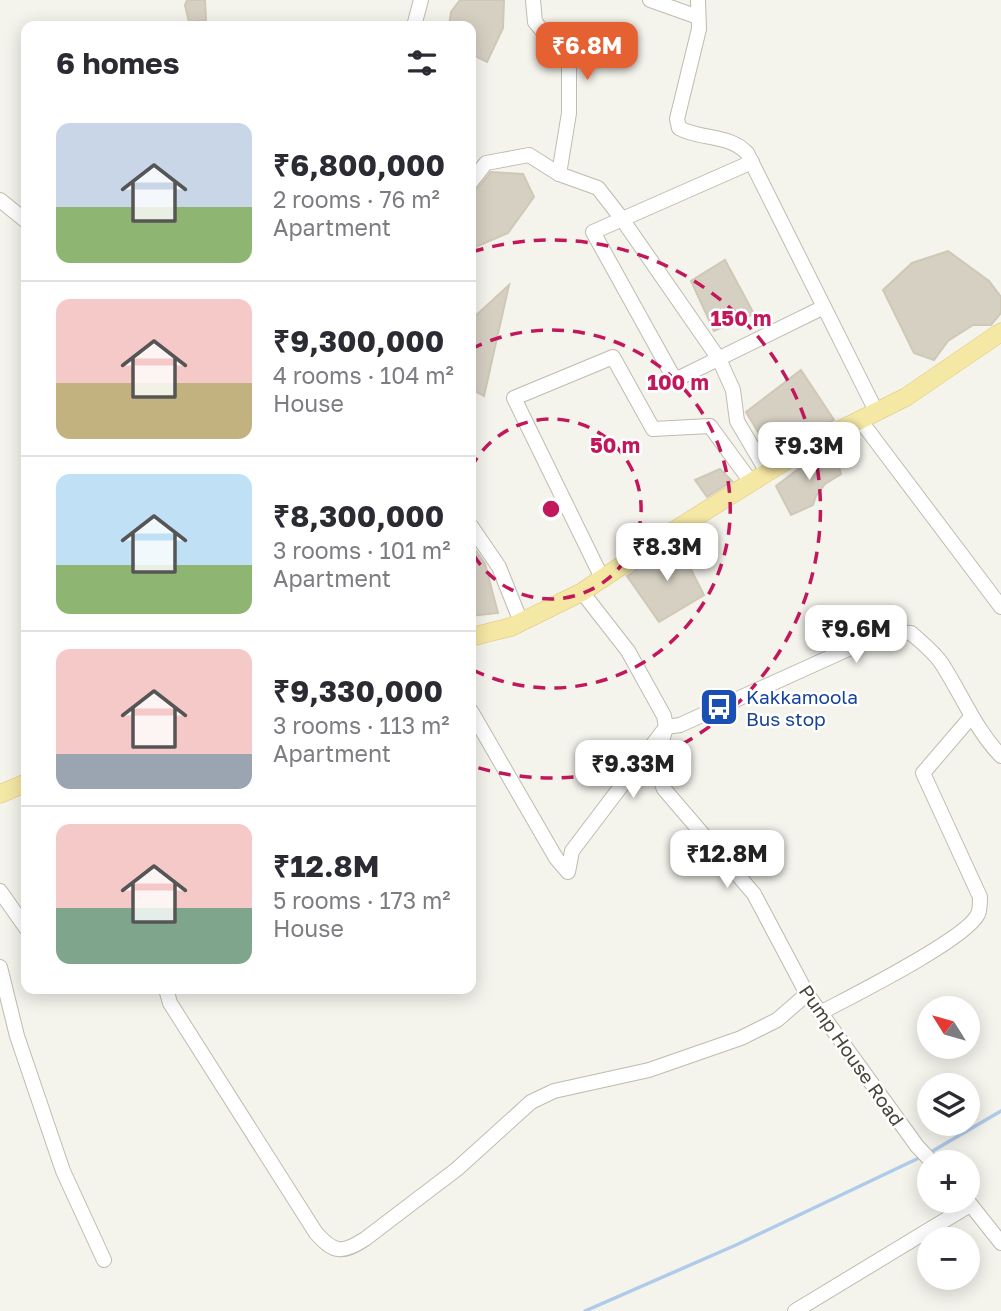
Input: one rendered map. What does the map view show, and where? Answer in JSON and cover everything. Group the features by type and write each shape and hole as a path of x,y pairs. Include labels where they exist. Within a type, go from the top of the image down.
{"main road":[{"path":"476,636 511,627 582,592 814,443 906,397 1001,332"},
{"path":"0,794 21,785"}],"street":[{"path":"415,21 421,0"},
{"path":"533,0 535,22 569,62 569,113 559,174"},
{"path":"650,0 698,17"},
{"path":"698,0 699,29 677,119 679,128 688,133 725,139 740,145 752,162 876,411"},
{"path":"476,176 486,163 529,155 559,174 598,188 719,359 733,390 737,421 767,472"},
{"path":"752,162 593,232 675,380 824,307"},
{"path":"0,200 21,217"},
{"path":"602,578 514,398 613,357 653,429 710,426 751,482"},
{"path":"860,420 1001,607"},
{"path":"476,533 499,567 521,622"},
{"path":"582,592 628,651 664,716 666,727"},
{"path":"476,720 556,858 568,872 572,851 666,727 680,725 877,636 892,632 911,633 941,662 971,717 1001,756"},
{"path":"820,1013 934,950 967,926 978,914 980,897 923,773 971,717"},
{"name":"Pump House Road","path":"666,727 655,766 664,789 754,894 807,994 921,1150"},
{"path":"0,891 21,921"},
{"path":"0,967 17,1036 63,1171 104,1260"},
{"path":"167,994 170,1003 316,1233 332,1248 341,1250 351,1248 365,1239 457,1169 531,1102 554,1091 649,1070 741,1038 777,1020 807,994"},
{"path":"795,1311 953,1213"},
{"path":"977,1213 1001,1243"}],"building":[{"path":"187,0 205,0 206,20 189,21 185,5"},
{"path":"460,0 504,0 503,28 487,62 476,56 476,21 450,21 451,12"},
{"path":"491,172 523,174 534,197 508,233 476,247 476,189"},
{"path":"948,251 989,281 1001,297 1001,313 991,325 973,325 948,341 934,360 914,353 883,290 912,263"},
{"path":"725,260 754,314 714,331 691,281"},
{"path":"509,285 484,396 476,392 476,315"},
{"path":"801,370 834,420 772,455 746,412"},
{"path":"834,449 841,474 825,484 813,505 791,515 776,486 806,463"},
{"path":"720,469 732,481 707,497 695,480"},
{"path":"677,542 704,595 659,622 627,576"},
{"path":"476,551 485,564 498,613 476,615"}],"waterway":[{"path":"934,1150 1001,1111"},
{"path":"585,1311 736,1245 917,1159"}],"place":[{"name":"Kakkamoola Bus stop","path":"719,707"}]}
